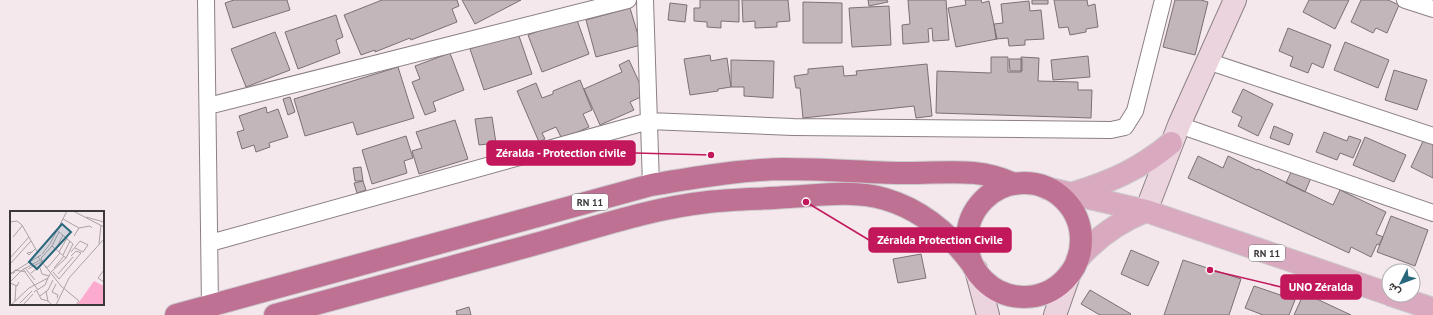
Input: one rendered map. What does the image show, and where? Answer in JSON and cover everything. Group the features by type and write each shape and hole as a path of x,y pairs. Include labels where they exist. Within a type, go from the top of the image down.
{"highway":[{"name":"RN 11","path":"176,315 651,185 690,178 783,169 901,173 974,172 999,176 1014,184"},
{"path":"1014,184 1036,184 1046,188 1061,196 1074,215 1079,226 1081,243 1073,267 1056,287 1039,295 1021,297 1003,293 988,284 974,267 968,250 967,235 974,214 988,196 1000,188 1014,184"},
{"name":"RN 11","path":"276,315 634,217 707,202 729,200 839,194 862,195 885,199 928,219 945,232 960,247 974,267"}],"main road":[{"path":"1073,193 1116,179 1136,169 1175,134"},
{"name":"RN 11","path":"1046,188 1146,211 1381,292"},
{"path":"1073,267 1088,247 1115,226 1146,211"},
{"name":"RN 11","path":"1415,303 1433,309"}],"street":[{"path":"206,0 210,306"},
{"path":"208,106 628,0"},
{"path":"645,0 651,185"},
{"path":"210,243 649,121 801,127 1111,130 1125,127 1135,111 1163,0"},
{"path":"1146,211 1175,134 1236,0"},
{"path":"1405,0 1433,9"},
{"path":"1207,61 1433,136"},
{"path":"1175,134 1433,213"},
{"path":"974,267 988,315"},
{"path":"1055,315 1073,267"}],"building":[{"path":"234,0 287,0 290,10 233,28 225,3"},
{"path":"382,0 457,0 459,6 452,9 457,22 411,40 410,38 375,52 375,50 361,55 344,15"},
{"path":"462,0 521,0 475,24"},
{"path":"700,0 739,0 739,22 721,21 721,28 707,27 707,22 694,21 694,8 700,8"},
{"path":"742,0 788,0 790,21 777,22 777,27 755,28 755,21 743,22"},
{"path":"868,0 887,0 888,2 869,6"},
{"path":"908,0 946,0 949,40 933,41 932,28 928,29 929,42 903,44 902,25 910,24"},
{"path":"965,0 981,0 982,3 989,1 997,39 956,47 948,8 966,5"},
{"path":"1032,0 1048,0 1048,4 1032,4"},
{"path":"1054,0 1087,0 1088,6 1095,4 1098,27 1086,29 1086,32 1070,35 1068,27 1059,28"},
{"path":"1175,0 1201,0 1208,2 1195,55 1163,47"},
{"path":"1309,0 1349,0 1335,29 1303,12"},
{"path":"1361,0 1388,0 1399,5 1387,33 1376,28 1373,33 1351,22"},
{"path":"1029,1 1030,11 1041,10 1044,39 1025,40 1025,45 1009,46 1008,38 996,39 994,24 1003,23 1001,4"},
{"path":"803,2 842,3 842,43 803,43"},
{"path":"670,3 687,5 685,22 668,20"},
{"path":"889,6 891,45 852,47 849,8"},
{"path":"630,8 641,45 596,57 586,20"},
{"path":"336,15 343,37 336,40 340,53 298,69 285,32"},
{"path":"576,17 589,54 542,72 528,35"},
{"path":"1288,28 1331,45 1323,68 1312,63 1308,73 1290,66 1293,57 1279,51"},
{"path":"275,32 290,70 246,87 231,49"},
{"path":"518,33 532,74 484,90 470,49"},
{"path":"1345,42 1389,60 1378,88 1334,70"},
{"path":"450,53 464,90 433,102 436,111 425,115 412,82 420,79 415,66"},
{"path":"710,55 711,61 727,58 731,87 718,89 718,91 690,95 684,59"},
{"path":"1088,56 1090,77 1053,80 1051,60"},
{"path":"991,57 1008,57 1008,72 1021,72 1021,57 1039,58 1038,81 1078,82 1078,90 1092,90 1091,118 936,113 937,71 991,73"},
{"path":"1009,59 1022,59 1022,71 1010,71"},
{"path":"629,60 645,95 630,102 634,110 600,125 584,89 622,72 619,65"},
{"path":"731,60 774,61 773,98 744,96 744,87 731,87"},
{"path":"927,64 932,116 916,118 914,106 803,118 800,88 796,88 794,76 808,74 808,69 843,66 844,76 857,75 856,71"},
{"path":"398,67 414,118 357,135 353,122 305,136 294,99"},
{"path":"1394,70 1427,80 1417,110 1385,100"},
{"path":"580,80 592,110 583,114 589,127 562,139 556,127 542,133 545,139 539,142 517,91 536,83 542,98 553,94 553,91"},
{"path":"1243,89 1273,104 1258,136 1238,126 1242,117 1232,112"},
{"path":"290,97 295,112 288,115 283,99"},
{"path":"266,107 267,113 278,109 288,137 269,143 270,147 256,152 254,145 242,149 237,132 244,130 239,116"},
{"path":"492,117 496,143 479,145 475,119"},
{"path":"455,120 468,159 419,174 412,151 422,148 416,132"},
{"path":"1274,126 1293,134 1289,145 1270,138"},
{"path":"1324,132 1347,141 1349,136 1361,140 1353,158 1340,153 1337,160 1316,152"},
{"path":"406,136 413,158 404,161 407,173 372,184 362,150"},
{"path":"1365,137 1406,155 1394,182 1353,165"},
{"path":"1424,139 1433,144 1433,178 1411,167"},
{"path":"1198,156 1223,168 1228,156 1333,205 1340,190 1386,212 1376,234 1383,237 1379,245 1377,244 1371,257 1351,247 1349,253 1188,178"},
{"path":"361,167 363,181 355,181 353,168"},
{"path":"1292,170 1311,178 1305,192 1286,183"},
{"path":"363,181 366,190 357,193 354,183"},
{"path":"1391,216 1428,230 1416,263 1407,263 1377,252"},
{"path":"1131,250 1159,262 1148,286 1121,274"},
{"path":"921,254 926,278 898,283 893,259"},
{"path":"1183,260 1241,279 1229,315 1164,315"},
{"path":"1254,286 1295,300 1289,315 1263,315 1245,308"},
{"path":"1090,290 1131,314 1100,315 1081,304"},
{"path":"1304,293 1351,315 1294,315"},
{"path":"469,307 471,315 457,315 456,311"}],"place":[{"name":"Zéralda - Protection civile","path":"711,155"},
{"name":"Zéralda Protection Civile","path":"806,202"},
{"name":"UNO Zéralda","path":"1210,270"}]}
